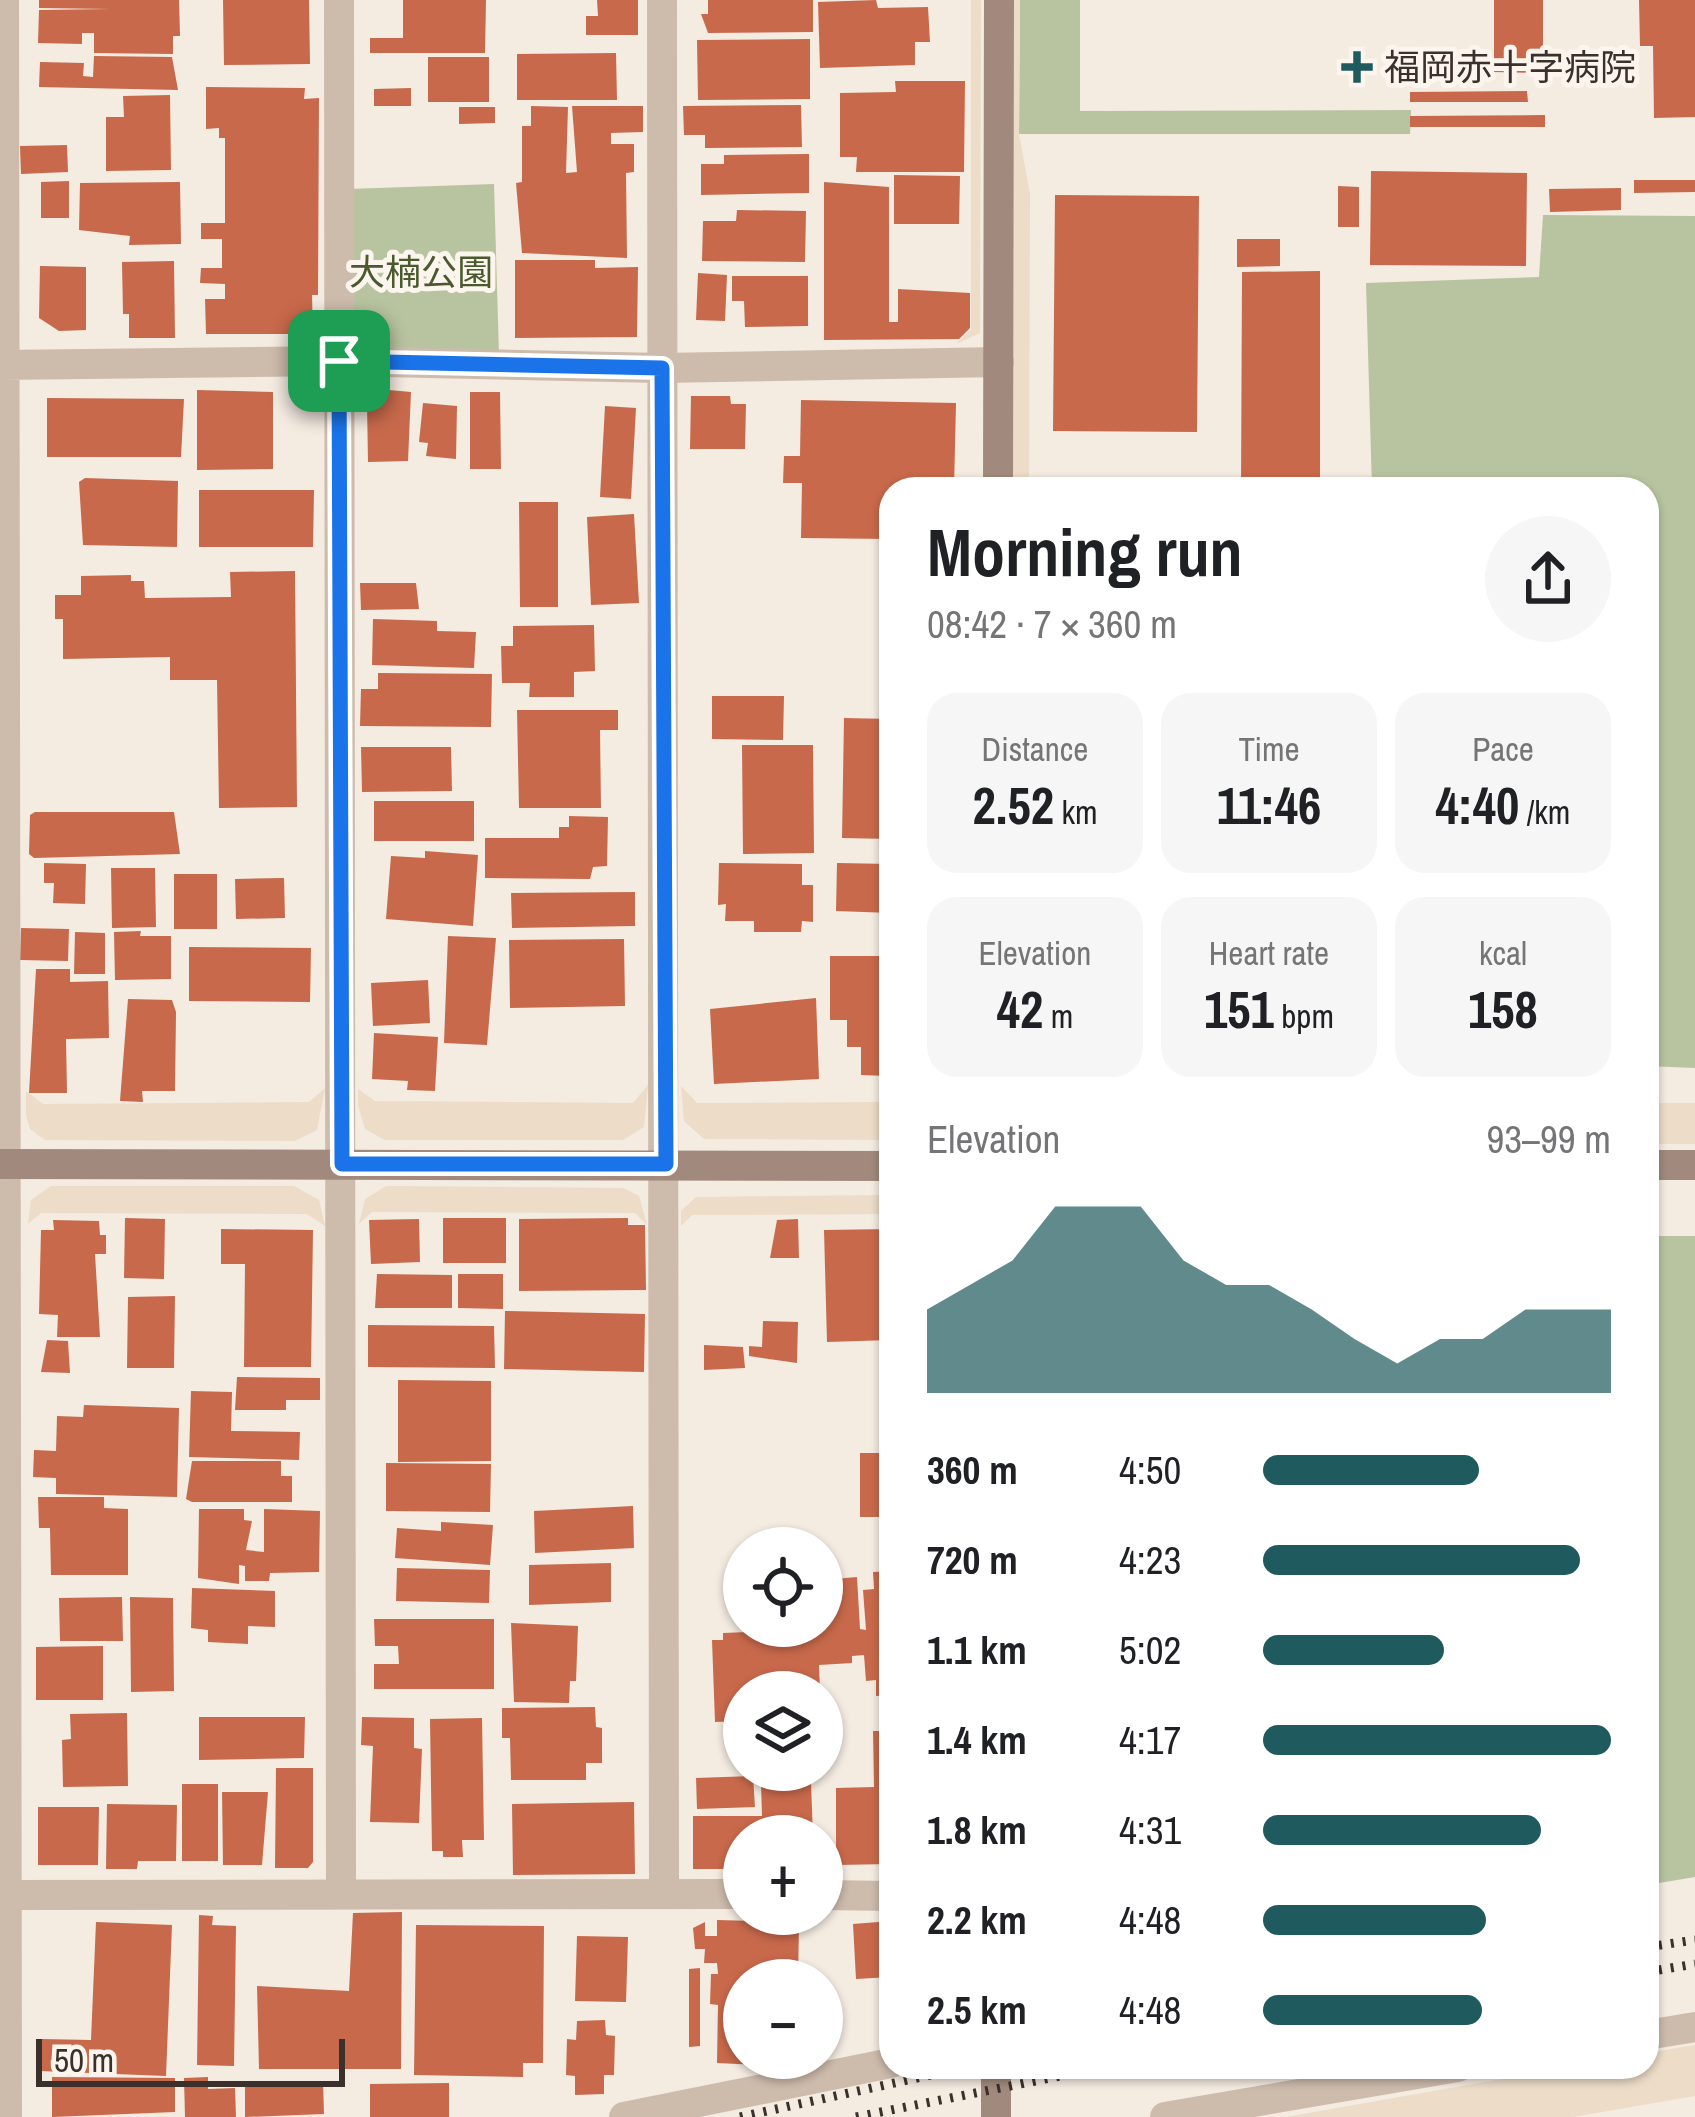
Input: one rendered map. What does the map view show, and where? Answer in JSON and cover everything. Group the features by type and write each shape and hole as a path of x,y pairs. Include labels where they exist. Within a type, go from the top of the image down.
{"street":[{"path":"4,0 7,2117"},
{"path":"339,0 341,1892"},
{"path":"662,0 664,1893"},
{"path":"998,477 999,0"},
{"path":"3,365 339,361 662,368 999,362"},
{"path":"3,1164 879,1166"},
{"path":"1659,1165 1695,1165"},
{"path":"4,1895 723,1894"},
{"path":"843,1895 879,1896"},
{"path":"1659,2033 1695,2026"},
{"path":"624,2117 879,2064"},
{"path":"996,2079 996,2117"},
{"path":"1165,2117 1388,2079"}],"green space":[{"path":"1020,0 1080,0 1080,111 1411,110 1410,134 1019,134"},
{"name":"大楠公園","path":"494,184 499,355 343,357 348,189"},
{"path":"1543,215 1695,216 1695,1068 1659,1066 1659,477 1372,477 1366,283 1539,277"},
{"path":"1659,1236 1695,1236 1695,1877 1659,1883"}],"shaded area":[{"path":"971,0 981,0 980,333 956,344 971,329"},
{"path":"1013,0 1020,0 1019,134 1030,194 1029,477 1013,477"},
{"path":"648,1085 644,1127 623,1140 385,1140 365,1129 358,1105 358,1089 375,1101 633,1103"},
{"path":"681,1086 697,1103 879,1102 879,1140 704,1139 684,1121"},
{"path":"325,1088 317,1130 295,1141 45,1140 30,1129 26,1115 26,1091 43,1104 309,1102"},
{"path":"1659,1103 1695,1103 1695,1144 1659,1144"},
{"path":"51,1186 294,1186 319,1200 325,1226 307,1214 41,1213 28,1224 31,1200"},
{"path":"386,1186 623,1188 639,1196 647,1225 635,1213 372,1212 359,1224 365,1199"},
{"path":"879,1195 879,1214 692,1215 681,1226 681,1211 696,1197"},
{"path":"1695,2045 1695,2096 1573,2117 1286,2117 1502,2079 1659,2079 1659,2051"}],"building":[{"path":"39,0 179,0 180,36 173,36 173,54 94,53 94,33 82,33 82,44 38,43 39,10 110,9 39,8"},
{"path":"223,0 309,0 310,64 224,65"},
{"path":"403,0 486,0 485,53 370,53 370,38 403,38"},
{"path":"597,0 638,0 638,35 586,35 586,16 598,16"},
{"path":"708,0 813,0 813,32 708,33 701,14 708,14"},
{"path":"876,0 878,8 928,7 930,42 915,42 915,65 820,68 818,2"},
{"path":"1494,0 1543,0 1543,73 1494,72"},
{"path":"1639,0 1695,0 1695,117 1654,118 1653,46 1640,46"},
{"path":"810,39 810,99 698,100 697,40"},
{"path":"616,53 617,100 517,100 517,54"},
{"path":"94,56 172,57 178,90 39,87 40,62 84,63 83,76 93,77"},
{"path":"428,57 489,57 489,102 428,102"},
{"path":"895,81 965,81 964,172 856,172 857,157 840,157 840,93 896,92"},
{"path":"206,87 305,88 304,99 319,98 318,295 312,295 313,334 206,334 205,299 225,299 225,284 200,283 201,268 222,268 222,239 201,239 201,223 225,223 225,138 219,138 219,128 206,129"},
{"path":"411,88 411,106 374,106 374,89"},
{"path":"1527,91 1528,102 1410,102 1410,92"},
{"path":"170,95 171,170 106,171 106,117 124,117 123,96"},
{"path":"801,105 802,147 705,148 705,135 684,135 683,106"},
{"path":"531,106 568,107 566,173 577,172 572,106 643,106 643,132 611,133 611,144 634,144 634,172 626,173 627,258 522,253 516,183 522,182 522,126 531,126"},
{"path":"459,107 495,107 495,123 459,124"},
{"path":"1545,115 1545,127 1410,127 1410,116"},
{"path":"67,145 68,172 21,174 20,146"},
{"path":"809,154 809,193 701,195 701,164 724,164 724,155"},
{"path":"1371,171 1527,173 1526,266 1370,265"},
{"path":"894,175 960,176 959,224 894,224"},
{"path":"1634,180 1695,180 1695,192 1634,193"},
{"path":"69,181 69,218 41,218 41,182"},
{"path":"180,182 181,244 129,245 130,236 79,230 80,183"},
{"path":"824,182 889,187 889,322 898,322 898,289 970,293 970,328 959,339 824,340"},
{"path":"1338,186 1359,187 1359,227 1338,227"},
{"path":"1621,188 1621,210 1550,212 1549,189"},
{"path":"1055,195 1199,196 1197,432 1053,431"},
{"path":"737,210 806,211 805,262 702,261 703,221 736,221"},
{"path":"1237,239 1280,239 1280,266 1237,267"},
{"path":"515,260 595,260 595,268 638,267 637,337 515,338"},
{"path":"174,261 175,338 129,338 129,314 123,314 122,262"},
{"path":"40,266 86,267 86,330 59,331 39,318"},
{"path":"1320,271 1320,477 1241,477 1242,272"},
{"path":"698,273 727,275 725,321 696,320"},
{"path":"732,276 808,276 808,326 745,327 744,301 732,301"},
{"path":"378,389 411,392 408,461 368,462 367,404"},
{"path":"197,390 273,392 273,469 197,470"},
{"path":"470,392 500,392 501,469 470,469"},
{"path":"691,396 730,396 731,404 746,404 745,449 690,449"},
{"path":"47,398 184,399 181,457 47,457"},
{"path":"801,400 956,403 954,477 879,477 879,539 801,538 802,483 783,483 784,456 800,456"},
{"path":"423,403 457,406 456,459 426,456 428,443 419,442"},
{"path":"605,406 636,408 631,499 600,497"},
{"path":"85,478 178,481 177,547 83,545 79,482"},
{"path":"199,490 314,490 313,547 199,547"},
{"path":"519,502 558,502 558,607 520,607"},
{"path":"634,514 639,603 591,605 587,517"},
{"path":"295,571 297,807 219,808 217,680 170,680 170,657 63,659 63,619 55,619 55,595 81,595 81,576 131,575 131,581 144,581 145,598 231,597 230,572"},
{"path":"360,583 416,583 419,609 361,610"},
{"path":"373,619 437,621 437,631 476,632 474,668 372,665"},
{"path":"594,625 595,671 574,672 574,697 529,697 530,683 502,683 501,646 513,646 513,626"},
{"path":"378,673 492,674 491,727 360,726 361,689 378,689"},
{"path":"712,696 784,696 783,740 712,739"},
{"path":"517,710 618,710 618,730 600,730 601,808 519,808"},
{"path":"844,718 879,719 879,839 842,838"},
{"path":"742,745 813,745 814,853 743,854"},
{"path":"361,747 451,747 452,791 362,792"},
{"path":"374,801 474,801 474,841 374,841"},
{"path":"174,812 180,854 34,858 29,854 30,815"},
{"path":"569,816 608,817 607,866 593,867 590,879 485,878 485,838 559,838 559,827 569,827"},
{"path":"425,851 478,855 473,926 386,919 391,856 425,858"},
{"path":"44,863 86,864 85,904 53,903 54,883 44,883"},
{"path":"719,863 802,864 802,885 813,885 813,922 802,921 801,932 754,932 754,921 725,921 726,904 718,905"},
{"path":"837,863 879,864 879,913 836,911"},
{"path":"111,868 155,868 156,927 112,928"},
{"path":"174,874 217,874 217,929 174,929"},
{"path":"284,878 285,918 236,919 235,879"},
{"path":"635,892 635,926 512,928 511,893"},
{"path":"21,928 69,929 68,961 20,960"},
{"path":"141,931 140,936 171,936 171,979 115,980 114,932"},
{"path":"75,932 105,933 105,974 74,974"},
{"path":"448,936 496,938 487,1045 444,1043"},
{"path":"624,939 625,1006 510,1008 509,940"},
{"path":"189,947 311,948 310,1002 189,1001"},
{"path":"830,956 879,956 879,1076 861,1075 861,1047 847,1047 847,1020 830,1020"},
{"path":"36,969 70,969 70,982 108,981 109,1038 66,1039 67,1093 29,1093"},
{"path":"428,980 430,1023 373,1026 371,983"},
{"path":"816,998 819,1079 714,1084 710,1009"},
{"path":"128,999 172,1000 176,1012 175,1091 142,1091 143,1102 120,1101"},
{"path":"374,1033 438,1037 435,1091 407,1090 408,1081 372,1079"},
{"path":"125,1218 165,1219 164,1279 124,1278"},
{"path":"443,1218 506,1218 506,1263 443,1263"},
{"path":"628,1218 628,1225 645,1225 646,1290 519,1291 519,1219"},
{"path":"419,1219 420,1262 371,1264 369,1220"},
{"path":"798,1219 799,1258 770,1258 777,1220"},
{"path":"53,1220 99,1221 100,1235 106,1235 106,1254 95,1254 100,1337 57,1337 58,1315 39,1314 41,1230 54,1230"},
{"path":"221,1229 313,1230 311,1367 244,1367 245,1264 221,1264"},
{"path":"879,1229 879,1340 827,1342 824,1230"},
{"path":"377,1274 452,1275 452,1308 375,1308"},
{"path":"458,1274 503,1274 503,1309 458,1308"},
{"path":"175,1296 174,1368 127,1368 128,1297"},
{"path":"505,1311 645,1314 644,1372 504,1369"},
{"path":"763,1321 798,1322 797,1363 749,1356 749,1346 762,1347"},
{"path":"368,1325 494,1326 495,1368 368,1367"},
{"path":"47,1340 68,1341 70,1373 41,1372"},
{"path":"704,1345 743,1347 745,1368 704,1370"},
{"path":"237,1377 320,1378 320,1400 286,1400 286,1410 235,1410"},
{"path":"398,1380 491,1381 491,1461 398,1462"},
{"path":"191,1391 232,1392 231,1431 300,1432 299,1460 189,1457"},
{"path":"84,1405 179,1408 177,1497 56,1494 56,1478 33,1477 34,1450 56,1451 57,1416 83,1417"},
{"path":"860,1453 879,1453 879,1517 860,1517"},
{"path":"192,1461 281,1461 281,1476 292,1476 292,1502 192,1502 186,1499"},
{"path":"386,1463 491,1464 490,1512 386,1511"},
{"path":"38,1497 104,1497 104,1508 128,1509 128,1575 51,1575 50,1528 39,1528"},
{"path":"633,1506 634,1548 535,1553 534,1511"},
{"path":"199,1509 244,1509 244,1520 252,1521 246,1550 264,1552 264,1509 320,1511 319,1572 270,1573 269,1581 245,1581 245,1566 239,1565 239,1584 198,1578"},
{"path":"441,1522 493,1525 490,1565 395,1558 397,1528 441,1531"},
{"path":"611,1563 611,1602 529,1605 529,1565"},
{"path":"397,1568 490,1570 489,1603 396,1601"},
{"path":"873,1572 879,1572 879,1696 876,1680 866,1681 864,1655 852,1656 852,1663 819,1665 819,1671 723,1671 723,1722 715,1722 712,1640 723,1640 723,1647 843,1647 843,1578 857,1577 860,1629 866,1630 863,1590 874,1589"},
{"path":"192,1588 275,1591 275,1627 248,1626 248,1644 208,1642 208,1630 191,1628"},
{"path":"122,1597 123,1641 60,1641 59,1598"},
{"path":"130,1597 173,1598 174,1691 131,1692"},
{"path":"374,1619 494,1619 494,1689 374,1689 374,1664 399,1664 398,1646 375,1646"},
{"path":"511,1623 578,1626 576,1681 570,1681 569,1703 514,1702"},
{"path":"103,1646 103,1700 36,1700 36,1647"},
{"path":"595,1707 596,1727 602,1728 602,1763 586,1763 586,1780 511,1780 510,1738 502,1738 502,1708"},
{"path":"127,1713 128,1786 63,1787 62,1740 71,1739 70,1714"},
{"path":"199,1717 305,1717 304,1758 199,1760"},
{"path":"362,1717 414,1718 414,1748 422,1749 419,1823 370,1822 373,1746 361,1745"},
{"path":"482,1718 484,1840 462,1840 463,1857 443,1857 443,1851 432,1851 430,1719"},
{"path":"873,1731 879,1731 879,1864 843,1865 843,1815 836,1815 836,1791 874,1787"},
{"path":"276,1768 313,1768 313,1862 308,1868 275,1868"},
{"path":"723,1777 723,1791 754,1791 755,1807 697,1809 696,1778"},
{"path":"182,1784 218,1784 218,1861 182,1861"},
{"path":"761,1791 811,1791 812,1815 762,1815"},
{"path":"222,1792 268,1792 262,1865 223,1865"},
{"path":"634,1802 635,1874 513,1875 512,1804"},
{"path":"107,1804 177,1805 176,1861 138,1861 137,1869 106,1869"},
{"path":"38,1807 99,1807 98,1865 38,1865"},
{"path":"693,1816 723,1816 723,1869 693,1869"},
{"path":"402,1912 401,2069 259,2069 257,1986 349,1991 353,1913"},
{"path":"199,1915 213,1916 212,1925 236,1926 234,2066 197,2065"},
{"path":"717,1920 723,1920 723,1935 799,1935 798,1959 723,1959 723,2063 717,2063 718,2005 710,2004 711,1974 718,1974 717,1963 704,1963 705,1949 695,1949 693,1928 705,1922 705,1936 717,1936"},
{"path":"96,1922 172,1925 166,2076 40,2071 42,2039 91,2040"},
{"path":"879,1922 879,1978 856,1979 853,1924"},
{"path":"416,1925 544,1926 543,2063 523,2063 523,2077 414,2075"},
{"path":"577,1936 628,1937 626,2002 575,2001"},
{"path":"700,1968 700,2046 689,2047 689,1969"},
{"path":"605,2020 606,2035 615,2036 614,2075 604,2075 604,2094 575,2095 575,2076 566,2075 567,2039 576,2040 577,2021"},
{"path":"52,2077 175,2078 175,2112 52,2117"},
{"path":"208,2077 208,2089 235,2088 236,2117 185,2117 184,2078"},
{"path":"323,2081 324,2114 245,2117 245,2083"},
{"path":"449,2083 449,2117 370,2117 370,2084"}],"railway":[{"path":"1659,1945 1695,1940"},
{"path":"1659,1970 1695,1964"},
{"path":"740,2117 913,2079"},
{"path":"856,2117 1045,2079"}],"place":[{"name":"福岡赤十字病院","path":"1357,67"}],"route":[{"path":"339,361 662,368 666,1164 342,1164 339,361"}]}
